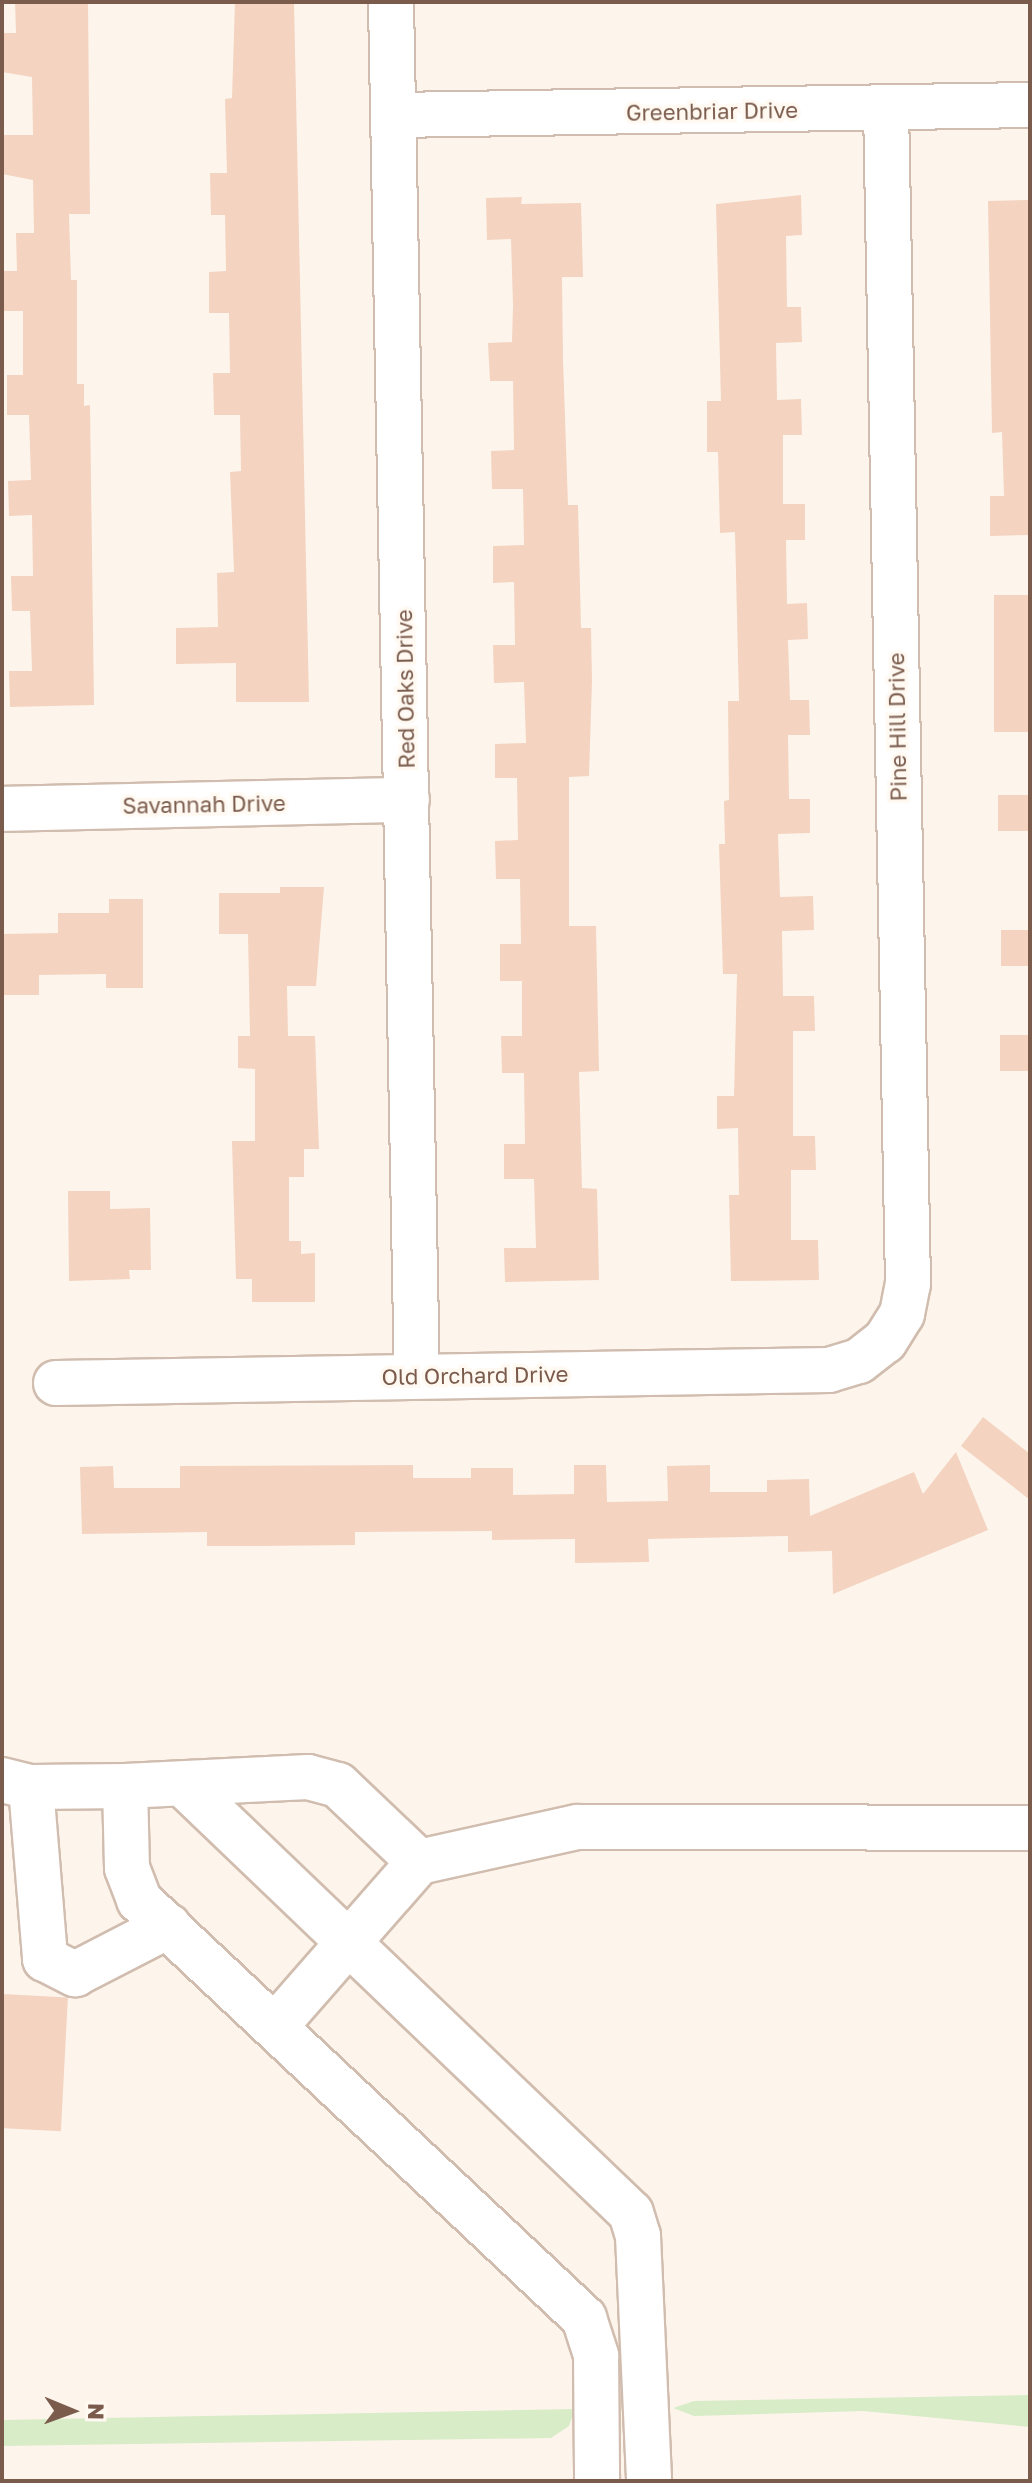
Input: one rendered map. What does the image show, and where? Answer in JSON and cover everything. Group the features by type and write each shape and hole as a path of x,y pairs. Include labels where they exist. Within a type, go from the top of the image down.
{"street":[{"name":"Red Oaks Drive","path":"391,2 417,1376"},
{"name":"Greenbriar Drive","path":"394,115 1030,105"},
{"name":"Pine Hill Drive","path":"885,1341 902,1314 908,1284 886,108"},
{"name":"Savannah Drive","path":"2,809 407,800"},
{"name":"Old Orchard Drive","path":"56,1383 829,1370 859,1361 885,1341"},
{"path":"168,1926 75,1974 45,1959 16,1783 125,1786 308,1777 338,1785 419,1862"},
{"path":"183,1784 618,2195 638,2236 649,2481"},
{"path":"125,1786 127,1868 139,1900 277,2024 584,2318 596,2356 597,2481"},
{"path":"277,2024 419,1862 577,1827 1030,1828"},
{"path":"584,2318 641,2302"}],"green space":[{"path":"1030,2395 1030,2427 863,2411 694,2416 673,2408 694,2401"},
{"path":"575,2409 569,2426 551,2438 2,2446 2,2420"}],"building":[{"path":"15,2 88,2 90,214 69,214 71,280 77,280 77,384 84,384 84,406 90,405 94,705 10,707 9,671 32,671 30,611 12,611 11,576 33,576 32,515 9,516 8,481 31,480 29,415 7,415 7,375 23,375 23,311 2,311 2,271 17,271 16,233 34,233 33,180 2,174 2,135 33,135 32,77 2,72 2,33 16,33"},
{"path":"235,2 294,2 309,702 236,702 236,663 176,664 176,628 218,627 217,573 234,572 230,472 241,471 240,415 214,415 213,373 230,373 229,313 209,313 209,272 226,271 225,215 211,215 210,173 227,173 225,99 232,98"},
{"path":"801,195 802,235 786,236 787,307 801,307 802,342 776,343 777,400 801,399 802,435 783,435 783,504 805,504 805,540 786,540 787,604 807,603 808,639 788,640 790,700 809,700 810,735 788,735 789,799 810,799 810,833 778,834 780,897 813,896 814,930 782,931 783,996 814,996 815,1031 793,1031 793,1136 815,1136 816,1170 791,1170 791,1240 818,1240 819,1280 731,1281 729,1195 739,1195 738,1128 717,1129 717,1096 734,1096 737,974 723,974 719,844 725,844 724,801 729,800 728,701 739,701 735,532 720,533 718,452 707,452 707,401 721,401 716,204"},
{"path":"522,197 521,204 581,203 583,277 562,277 563,359 568,505 578,505 581,628 591,628 592,681 589,776 569,777 569,926 596,926 599,1071 579,1072 582,1188 597,1189 599,1280 505,1282 504,1248 536,1248 534,1179 504,1179 504,1144 525,1144 524,1073 502,1073 501,1036 522,1036 522,981 500,981 500,944 521,944 520,879 496,879 495,841 518,840 517,778 495,778 495,744 526,743 524,682 494,683 493,645 515,645 514,582 493,583 493,546 524,545 523,489 492,489 491,451 514,450 513,381 490,381 488,343 512,342 513,305 511,239 487,240 486,198"},
{"path":"1030,200 1030,535 990,536 990,496 1004,496 1002,432 992,433 988,201"},
{"path":"994,595 1030,595 1030,732 994,732"},
{"path":"998,795 1030,795 1030,831 998,831"},
{"path":"280,887 324,887 316,986 287,986 288,1036 315,1036 319,1149 304,1149 304,1177 289,1177 289,1241 301,1241 301,1254 315,1253 315,1302 252,1302 252,1279 236,1279 232,1141 255,1141 255,1069 238,1068 238,1036 250,1036 248,934 219,934 219,893 280,893"},
{"path":"109,899 143,899 143,988 106,988 106,974 39,975 39,995 2,995 2,934 58,933 58,913 109,913"},
{"path":"1001,930 1030,930 1030,966 1001,966"},
{"path":"1000,1035 1030,1035 1030,1071 1000,1071"},
{"path":"68,1191 110,1191 110,1209 150,1208 151,1270 129,1270 130,1279 69,1281"},
{"path":"983,1417 1030,1454 1030,1500 961,1446"},
{"path":"956,1452 988,1530 833,1594 832,1551 788,1552 788,1536 648,1539 649,1562 575,1563 575,1539 492,1540 492,1531 355,1532 355,1545 257,1546 207,1546 207,1532 82,1534 80,1467 113,1466 114,1488 180,1488 180,1466 413,1465 413,1478 471,1478 471,1468 513,1468 513,1495 574,1494 574,1465 606,1465 607,1502 668,1501 667,1466 710,1465 710,1492 767,1492 767,1480 809,1479 810,1516 914,1472 923,1494"},
{"path":"2,1994 68,1997 61,2131 2,2128"}]}
